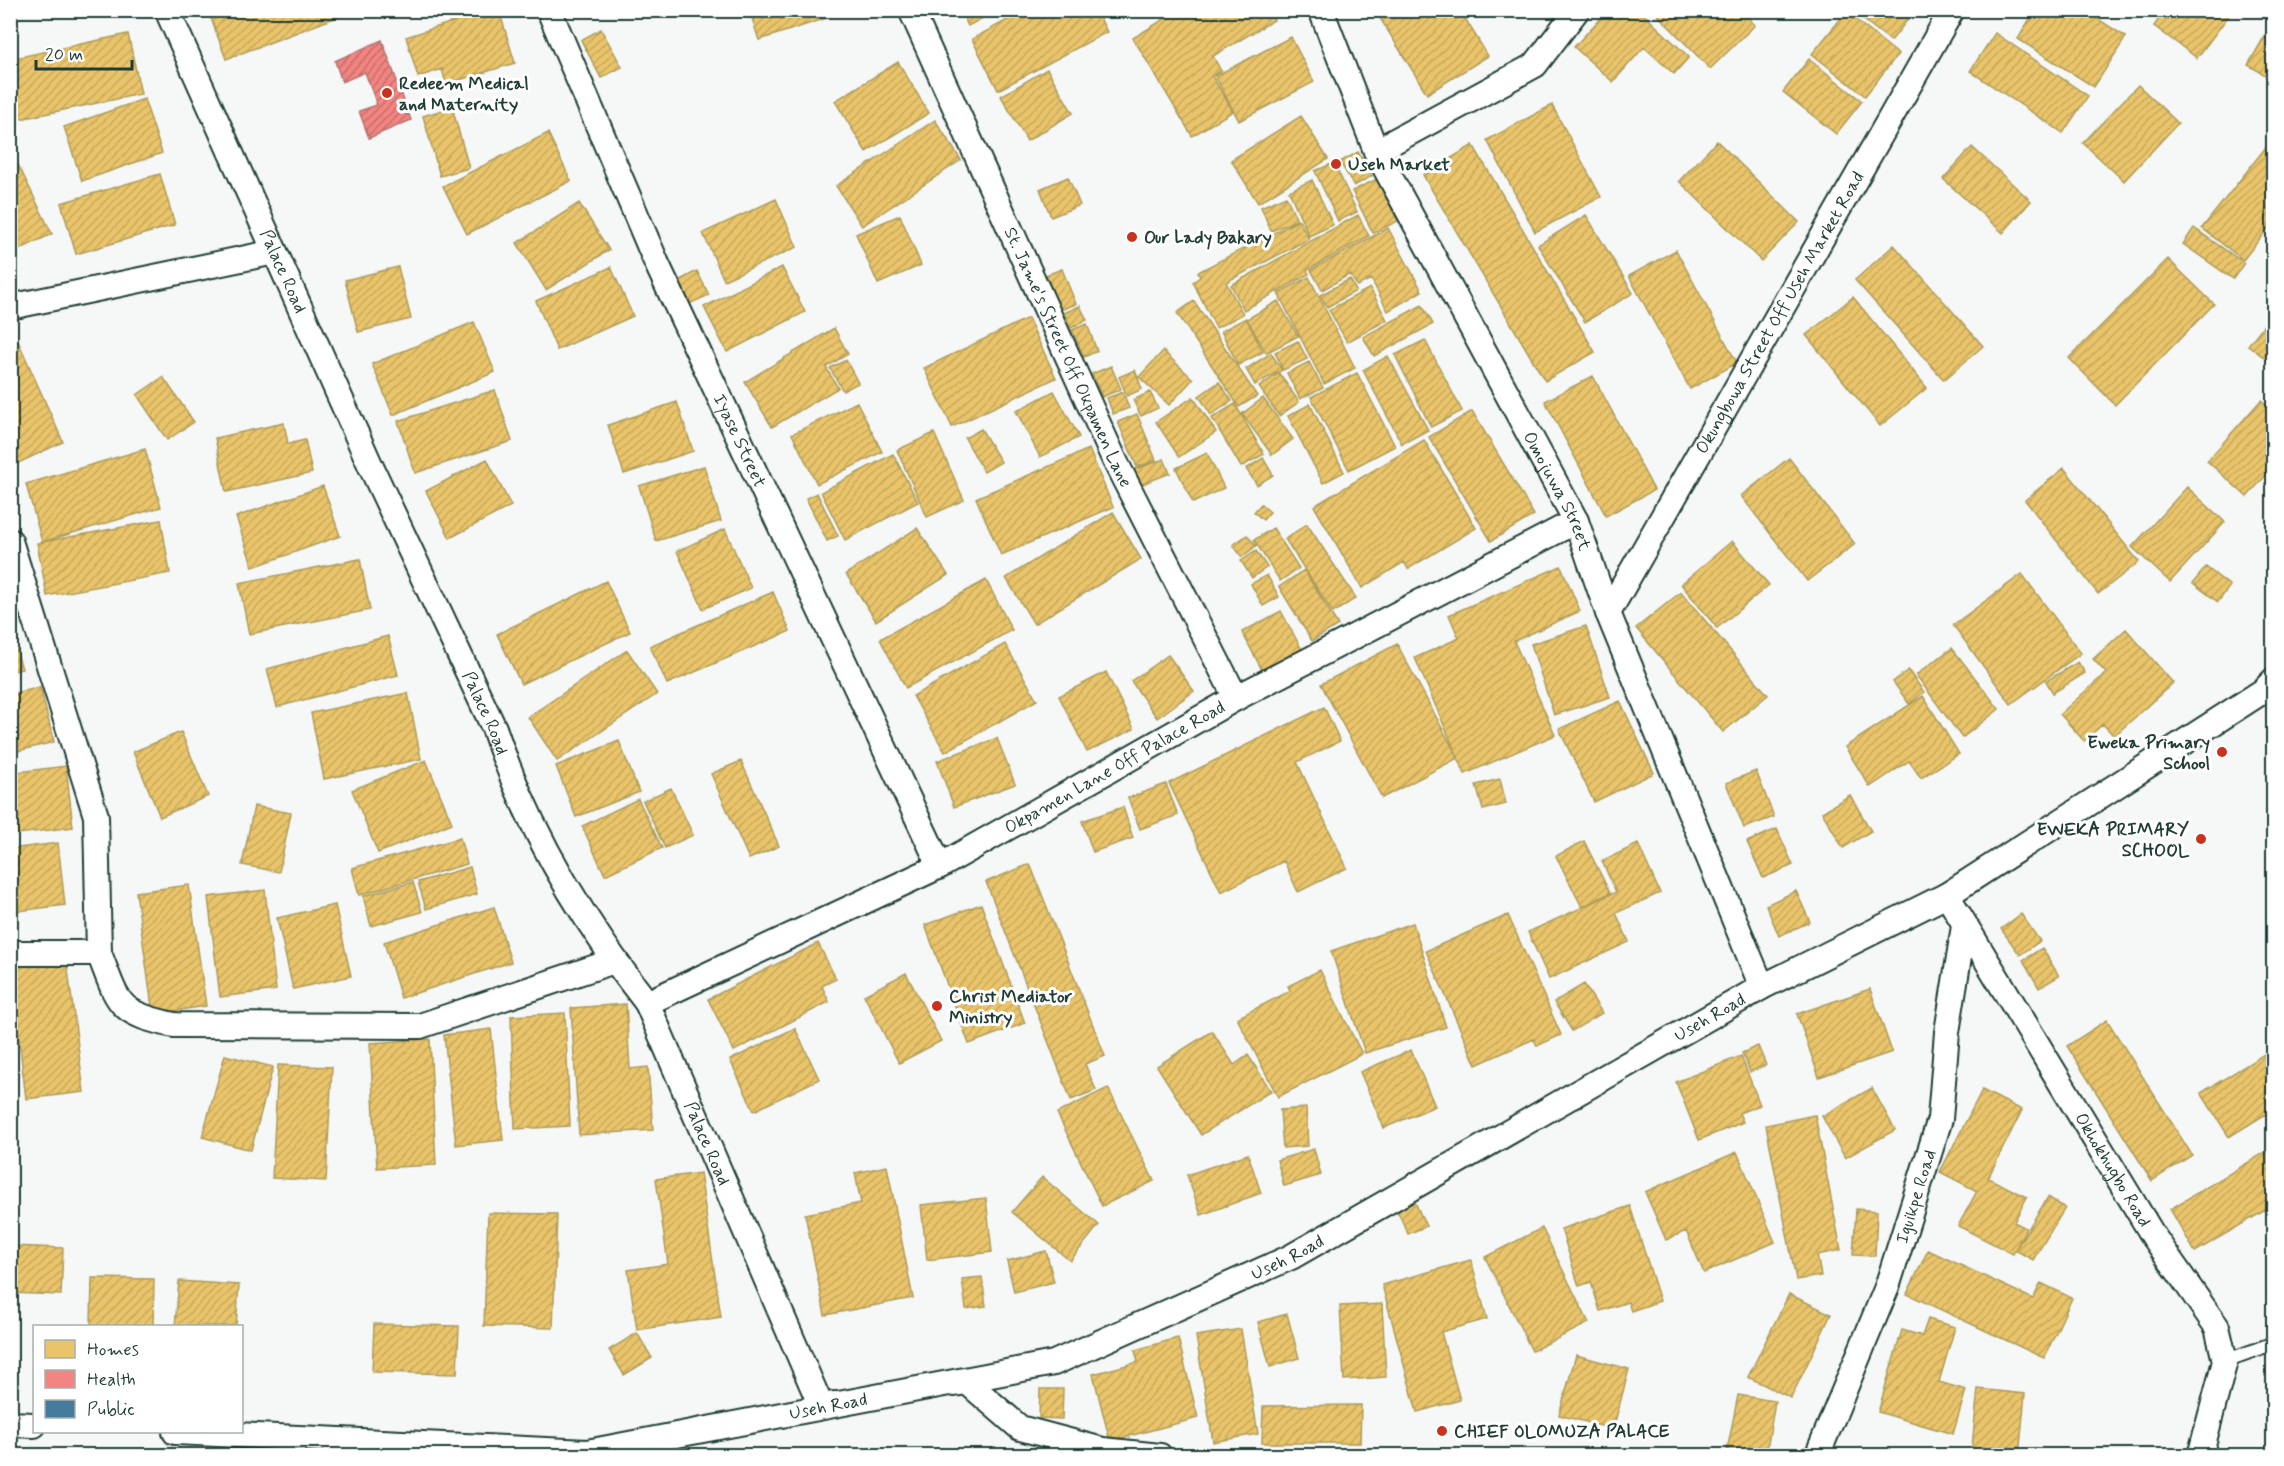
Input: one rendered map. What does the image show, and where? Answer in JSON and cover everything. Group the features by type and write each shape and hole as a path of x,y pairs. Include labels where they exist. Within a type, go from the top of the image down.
{"street":[{"name":"Palace Road","path":"167,10 372,470 494,728 508,770 561,879 614,961 646,1003 821,1406"},
{"name":"Iyase Street","path":"549,10 657,264 940,866"},
{"name":"St. Jame's Street Off Okpamen Lane","path":"911,10 1115,461 1236,698"},
{"name":"Omojuwa Street","path":"1322,10 1376,151 1576,520 1608,613 1762,987"},
{"path":"1376,151 1535,66 1577,10"},
{"name":"Okungbowa Street Off Useh Market Road","path":"1608,613 1952,10"},
{"path":"10,307 275,252"},
{"name":"Okpamen Lane Off Palace Road","path":"646,1003 940,866 1236,698 1576,520"},
{"path":"10,541 96,816 99,952 118,1000 138,1018 174,1025 420,1026 614,961"},
{"name":"Useh Road","path":"211,1433 586,1454 821,1406 1054,1363 1291,1257 1762,987 1947,895 2263,691 2274,680"},
{"name":"Okhokhugbo Road","path":"1947,895 2154,1237 2217,1327 2225,1361 2200,1455"},
{"name":"Iguikpe Road","path":"1817,1455 1887,1287 1940,1119 1947,1032 1964,926"},
{"path":"10,953 99,952"},
{"path":"821,1406 967,1382 1020,1428 1103,1450 1160,1455"},
{"path":"10,1424 33,1425"}],"lane":[{"path":"2225,1361 2274,1343"}],"building: Homes":[{"path":"208,10 346,10 348,13 226,59"},
{"path":"490,10 499,10 515,63 446,84 442,69 418,77 406,37"},
{"path":"753,10 825,10 827,18 759,40 750,12"},
{"path":"960,10 997,10 968,26"},
{"path":"1026,10 1096,10 1107,32 998,90 972,39"},
{"path":"1179,10 1268,10 1274,20 1213,56 1221,71 1212,76 1233,111 1192,136 1133,38"},
{"path":"1375,10 1460,10 1488,56 1427,94"},
{"path":"1608,10 1639,10 1689,57 1674,74 1644,47 1613,82 1574,47"},
{"path":"1653,10 1741,10 1755,25 1710,69"},
{"path":"1851,10 1915,10 1891,41"},
{"path":"2035,10 2084,10 2126,37 2094,87 2018,39"},
{"path":"2165,10 2233,10 2197,58 2154,26"},
{"path":"1846,12 1898,54 1865,96 1812,54"},
{"path":"2274,20 2274,80 2248,65"},
{"path":"601,29 622,67 601,78 581,40"},
{"path":"1995,33 2088,96 2063,133 1970,71"},
{"path":"128,34 141,94 15,120 10,99 10,59"},
{"path":"1291,37 1314,82 1239,121 1215,76"},
{"path":"1809,59 1862,101 1836,134 1783,92"},
{"path":"898,62 929,113 866,152 835,101"},
{"path":"1047,69 1073,113 1027,141 1001,96"},
{"path":"2138,85 2178,123 2124,181 2083,143"},
{"path":"144,99 162,153 82,181 64,127"},
{"path":"1552,105 1601,197 1535,232 1487,140"},
{"path":"452,107 469,168 440,176 423,116"},
{"path":"1301,116 1328,159 1258,203 1231,160"},
{"path":"935,120 961,160 862,226 836,186"},
{"path":"548,133 571,181 467,234 443,186"},
{"path":"2274,137 2274,221 2243,260 2202,228"},
{"path":"1717,141 1799,222 1761,261 1679,181"},
{"path":"1473,145 1595,352 1545,381 1423,175"},
{"path":"1972,147 2031,201 2003,233 1943,179"},
{"path":"10,148 52,234 10,254"},
{"path":"1358,152 1372,176 1354,186 1340,162"},
{"path":"1334,163 1357,212 1338,221 1315,171"},
{"path":"160,174 175,225 76,254 61,203"},
{"path":"1068,177 1080,205 1051,217 1040,189"},
{"path":"1377,179 1398,221 1373,233 1352,191"},
{"path":"1312,180 1333,225 1309,236 1289,191"},
{"path":"1286,196 1297,220 1271,231 1261,207"},
{"path":"776,199 797,247 724,280 703,233"},
{"path":"579,203 609,250 546,290 517,243"},
{"path":"900,215 921,265 878,284 856,234"},
{"path":"1358,215 1369,236 1307,270 1309,274 1244,310 1231,285"},
{"path":"1586,215 1633,293 1585,322 1538,245"},
{"path":"1299,220 1309,239 1226,282 1243,314 1216,328 1193,282 1200,277 1198,272"},
{"path":"1388,228 1422,291 1388,311 1371,279 1357,286 1350,274 1322,290 1311,270"},
{"path":"2194,228 2244,263 2233,279 2183,244"},
{"path":"1894,245 1983,346 1944,380 1855,280"},
{"path":"1676,250 1737,363 1690,389 1629,276"},
{"path":"2168,259 2214,304 2115,405 2069,358"},
{"path":"398,267 411,319 358,332 345,280"},
{"path":"611,267 633,316 557,350 536,301"},
{"path":"782,267 805,312 727,352 704,307"},
{"path":"1062,269 1076,304 1060,310 1046,275"},
{"path":"697,271 709,295 689,304 678,281"},
{"path":"1309,277 1355,368 1324,384 1278,293"},
{"path":"1350,279 1356,291 1327,307 1320,295"},
{"path":"1370,288 1387,320 1347,342 1329,310"},
{"path":"1853,297 1927,388 1880,426 1806,335"},
{"path":"1194,301 1257,396 1239,407 1177,313"},
{"path":"1278,301 1298,336 1266,353 1247,319"},
{"path":"1422,305 1433,324 1374,356 1363,337"},
{"path":"1080,306 1087,320 1071,328 1064,313"},
{"path":"2274,312 2274,365 2248,345"},
{"path":"1028,318 1056,378 952,427 924,368"},
{"path":"1246,318 1263,352 1238,365 1221,331"},
{"path":"474,322 495,372 393,415 372,364"},
{"path":"10,323 63,442 14,465 10,456"},
{"path":"1087,324 1097,351 1084,357 1072,330"},
{"path":"834,328 848,354 826,367 838,388 772,427 745,382"},
{"path":"1425,340 1462,411 1431,427 1395,355"},
{"path":"1298,341 1307,359 1283,370 1275,352"},
{"path":"1163,351 1193,379 1169,405 1139,377"},
{"path":"1271,353 1282,370 1255,385 1246,369"},
{"path":"1388,356 1428,430 1402,444 1363,370"},
{"path":"846,360 858,383 843,391 830,368"},
{"path":"1309,362 1323,388 1300,399 1287,373"},
{"path":"1111,366 1121,389 1102,397 1092,374"},
{"path":"1135,370 1142,389 1127,396 1119,377"},
{"path":"1279,373 1299,402 1279,416 1259,387"},
{"path":"1357,373 1395,446 1349,470 1311,397"},
{"path":"1593,376 1654,490 1606,516 1545,401"},
{"path":"163,377 194,422 167,440 137,395"},
{"path":"1219,382 1232,401 1211,415 1199,396"},
{"path":"495,390 512,441 415,473 398,421"},
{"path":"1054,391 1079,437 1040,457 1016,411"},
{"path":"1123,392 1129,408 1113,414 1107,398"},
{"path":"1150,392 1158,408 1141,416 1133,400"},
{"path":"1193,397 1216,432 1179,457 1156,422"},
{"path":"1263,398 1293,439 1272,455 1242,414"},
{"path":"2261,400 2274,411 2274,466 2247,497 2207,461"},
{"path":"677,402 693,451 624,474 608,425"},
{"path":"857,402 882,452 817,484 792,434"},
{"path":"1235,404 1264,454 1241,467 1212,418"},
{"path":"1310,404 1344,472 1323,483 1288,416"},
{"path":"1472,411 1534,515 1491,541 1429,437"},
{"path":"1137,414 1156,460 1137,467 1118,422"},
{"path":"284,423 288,444 305,440 312,473 226,492 215,438"},
{"path":"981,429 1001,462 984,472 965,438"},
{"path":"934,433 964,500 927,517 897,450"},
{"path":"1424,440 1476,528 1408,569 1404,562 1362,588 1314,506"},
{"path":"145,449 161,507 42,542 26,484"},
{"path":"1089,449 1113,507 1001,555 976,498"},
{"path":"1207,453 1224,488 1193,503 1176,468"},
{"path":"893,454 918,502 845,540 821,492"},
{"path":"1263,458 1273,475 1257,485 1246,469"},
{"path":"1789,458 1855,544 1807,581 1741,496"},
{"path":"487,459 511,506 450,538 426,491"},
{"path":"1164,459 1170,473 1135,487 1130,471"},
{"path":"704,466 721,521 656,541 639,486"},
{"path":"2064,468 2139,562 2098,594 2025,500"},
{"path":"323,486 340,536 253,567 236,517"},
{"path":"2187,487 2225,522 2170,582 2132,547"},
{"path":"817,493 838,536 827,541 806,498"},
{"path":"1261,504 1270,512 1263,520 1254,512"},
{"path":"1113,512 1141,559 1034,624 1006,578"},
{"path":"161,520 170,573 47,596 37,543"},
{"path":"1307,524 1356,598 1333,613 1285,539"},
{"path":"917,528 948,575 876,621 846,574"},
{"path":"1273,528 1299,568 1280,581 1254,540"},
{"path":"725,529 751,588 703,609 677,551"},
{"path":"1247,535 1256,546 1242,557 1233,545"},
{"path":"1732,541 1769,585 1717,628 1681,584"},
{"path":"1256,551 1267,567 1252,578 1241,561"},
{"path":"360,559 370,610 249,634 239,583"},
{"path":"1561,566 1580,611 1514,641 1555,735 1465,774 1415,658 1459,638 1449,615"},
{"path":"2206,567 2230,586 2218,602 2193,583"},
{"path":"1304,570 1338,625 1312,641 1279,587"},
{"path":"2022,574 2081,653 2011,704 1953,625"},
{"path":"1267,575 1279,597 1263,606 1251,584"},
{"path":"986,580 1012,630 906,688 880,639"},
{"path":"606,581 630,632 521,684 497,634"},
{"path":"773,592 790,631 667,684 650,646"},
{"path":"1681,592 1768,695 1723,732 1636,628"},
{"path":"1281,611 1302,650 1262,670 1242,632"},
{"path":"1586,626 1610,697 1554,715 1531,644"},
{"path":"10,629 22,669 10,672"},
{"path":"2126,629 2173,683 2114,736 2103,724 2084,741 2060,714 2106,673 2093,659"},
{"path":"388,636 398,675 277,707 267,669"},
{"path":"1005,644 1037,700 945,752 913,696"},
{"path":"1397,644 1458,758 1382,798 1321,684"},
{"path":"1952,648 1999,709 1962,738 1916,675"},
{"path":"627,650 657,694 557,761 528,717"},
{"path":"1168,655 1194,691 1157,718 1131,681"},
{"path":"2078,662 2085,673 2053,693 2046,681"},
{"path":"1908,670 1924,692 1909,704 1893,682"},
{"path":"1106,672 1134,729 1087,752 1059,696"},
{"path":"40,687 54,742 10,753 10,694"},
{"path":"408,693 421,759 324,779 311,713"},
{"path":"1923,696 1959,754 1921,778 1909,761 1870,787 1845,747"},
{"path":"1620,701 1654,773 1594,802 1559,729"},
{"path":"1324,707 1340,741 1297,762 1347,868 1298,892 1284,861 1221,892 1169,783"},
{"path":"181,732 208,796 160,817 133,752"},
{"path":"997,738 1015,784 954,807 937,761"},
{"path":"619,741 639,792 576,817 556,766"},
{"path":"426,760 452,823 378,853 352,790"},
{"path":"741,761 779,846 749,859 711,774"},
{"path":"66,766 73,827 10,835 10,773"},
{"path":"1756,771 1774,817 1744,828 1726,783"},
{"path":"1500,779 1506,804 1483,810 1476,785"},
{"path":"1166,784 1178,815 1140,829 1128,798"},
{"path":"671,788 693,835 665,848 643,801"},
{"path":"1850,795 1871,831 1843,848 1822,812"},
{"path":"638,799 662,848 605,875 582,826"},
{"path":"254,806 291,813 279,872 242,865"},
{"path":"1123,807 1133,838 1093,852 1082,821"},
{"path":"1777,829 1793,865 1763,878 1747,842"},
{"path":"460,838 467,864 359,895 352,868"},
{"path":"1584,841 1610,893 1582,907 1556,856"},
{"path":"58,843 65,905 10,912 10,849"},
{"path":"1638,844 1660,893 1616,913 1629,942 1549,979 1528,932 1616,892 1602,861"},
{"path":"1030,864 1105,1056 1085,1064 1096,1090 1071,1100 986,882"},
{"path":"470,867 477,894 426,909 418,882"},
{"path":"413,882 422,912 371,926 363,896"},
{"path":"189,885 206,1006 153,1014 136,892"},
{"path":"265,890 276,990 220,997 208,897"},
{"path":"1796,891 1810,922 1779,936 1766,905"},
{"path":"981,904 1025,1023 969,1044 925,925"},
{"path":"335,905 351,976 293,989 277,918"},
{"path":"494,907 511,962 401,998 384,942"},
{"path":"2021,914 2040,941 2020,955 2001,929"},
{"path":"1508,915 1561,1035 1537,1046 1534,1039 1476,1065 1426,951"},
{"path":"1413,923 1446,1027 1365,1053 1331,951"},
{"path":"818,943 836,979 822,986 829,1002 734,1051 708,999"},
{"path":"2042,948 2059,976 2039,988 2023,960"},
{"path":"66,955 84,1092 26,1099 10,962"},
{"path":"1320,970 1362,1054 1278,1097 1237,1018 1290,991 1288,986"},
{"path":"906,973 941,1041 899,1063 864,995"},
{"path":"1584,984 1602,1013 1572,1031 1554,1002"},
{"path":"1870,989 1892,1052 1819,1077 1797,1014"},
{"path":"626,1004 630,1069 648,1067 653,1130 579,1135 571,1008"},
{"path":"565,1013 570,1126 515,1129 511,1016"},
{"path":"2107,1020 2192,1155 2152,1181 2067,1046"},
{"path":"795,1028 819,1079 754,1111 730,1060"},
{"path":"491,1029 503,1140 456,1145 444,1035"},
{"path":"1212,1031 1234,1065 1248,1055 1271,1091 1201,1135 1157,1066"},
{"path":"430,1039 436,1165 377,1168 370,1043"},
{"path":"1758,1046 1766,1065 1750,1072 1742,1053"},
{"path":"2274,1048 2274,1109 2229,1137 2201,1093"},
{"path":"1411,1050 1435,1106 1384,1128 1360,1072"},
{"path":"225,1055 273,1067 251,1150 202,1137"},
{"path":"1741,1056 1760,1105 1739,1113 1743,1122 1699,1140 1676,1082"},
{"path":"278,1065 332,1067 326,1181 272,1178"},
{"path":"1108,1088 1154,1181 1102,1206 1057,1113"},
{"path":"1872,1088 1895,1130 1845,1158 1822,1116"},
{"path":"1982,1090 2022,1110 1988,1178 2027,1197 2014,1222 2026,1228 2013,1254 1958,1226 1977,1191 1940,1172"},
{"path":"1306,1108 1308,1146 1283,1148 1280,1110"},
{"path":"1815,1115 1841,1250 1817,1255 1821,1276 1796,1280 1766,1125"},
{"path":"2274,1147 2274,1205 2195,1252 2170,1209"},
{"path":"1314,1149 1321,1175 1284,1186 1277,1160"},
{"path":"1737,1152 1775,1242 1704,1273 1686,1231 1666,1240 1645,1192"},
{"path":"1248,1154 1261,1193 1201,1215 1187,1175"},
{"path":"887,1166 913,1298 825,1315 805,1214 861,1203 855,1173"},
{"path":"700,1173 721,1317 637,1330 628,1270 668,1264 656,1179"},
{"path":"1042,1177 1099,1225 1070,1261 1012,1212"},
{"path":"2048,1197 2065,1208 2033,1260 2015,1250"},
{"path":"986,1198 992,1252 927,1260 921,1205"},
{"path":"1414,1200 1426,1226 1408,1234 1396,1208"},
{"path":"1630,1206 1660,1301 1631,1311 1628,1302 1600,1311 1591,1282 1579,1286 1561,1229"},
{"path":"1856,1209 1877,1211 1875,1256 1853,1255"},
{"path":"488,1213 557,1214 553,1328 484,1326"},
{"path":"1542,1228 1589,1323 1532,1351 1485,1257"},
{"path":"10,1246 63,1248 61,1295 10,1293"},
{"path":"1928,1250 2033,1299 2041,1283 2072,1298 2044,1358 1907,1294"},
{"path":"1046,1251 1054,1282 1014,1292 1007,1261"},
{"path":"1471,1260 1487,1319 1441,1332 1460,1400 1417,1412 1382,1285"},
{"path":"982,1277 986,1306 966,1309 962,1279"},
{"path":"92,1278 154,1279 153,1325 91,1325"},
{"path":"179,1281 239,1285 236,1325 175,1325"},
{"path":"1789,1294 1831,1314 1791,1398 1748,1377"},
{"path":"1382,1304 1386,1377 1344,1380 1340,1306"},
{"path":"1287,1314 1299,1358 1270,1367 1258,1322"},
{"path":"1928,1319 1955,1327 1939,1382 1966,1390 1953,1434 1878,1412 1902,1330 1922,1336"},
{"path":"374,1324 459,1326 457,1374 372,1372"},
{"path":"1241,1329 1258,1434 1213,1442 1196,1336"},
{"path":"637,1333 652,1358 624,1375 609,1350"},
{"path":"1178,1338 1198,1418 1110,1441 1093,1374 1138,1362 1135,1350"},
{"path":"1576,1355 1629,1369 1613,1429 1559,1415"},
{"path":"1040,1389 1063,1389 1062,1419 1039,1418"},
{"path":"1978,1389 2025,1394 2019,1456 1971,1456"},
{"path":"1738,1395 1775,1401 1766,1456 1726,1456"},
{"path":"1361,1405 1360,1443 1262,1443 1263,1406"},
{"path":"1945,1451 1945,1456 1872,1456 1872,1455"}],"building: Health":[{"name":"Redeem Medical and Maternity","path":"382,40 411,120 369,138 359,111 377,105 365,72 342,82 335,61"}],"building: Public":[{"path":"1119,10 1139,10 1123,18"}],"place":[{"name":"Redeem Medical and Maternity","path":"387,93"},
{"name":"Useh Market","path":"1336,164"},
{"name":"Our Lady Bakary","path":"1132,237"},
{"name":"Eweka Primary School","path":"2222,752"},
{"name":"EWEKA PRIMARY SCHOOL","path":"2201,839"},
{"name":"Christ Mediator Ministry","path":"937,1006"},
{"name":"CHIEF OLOMUZA PALACE","path":"1442,1431"}]}
